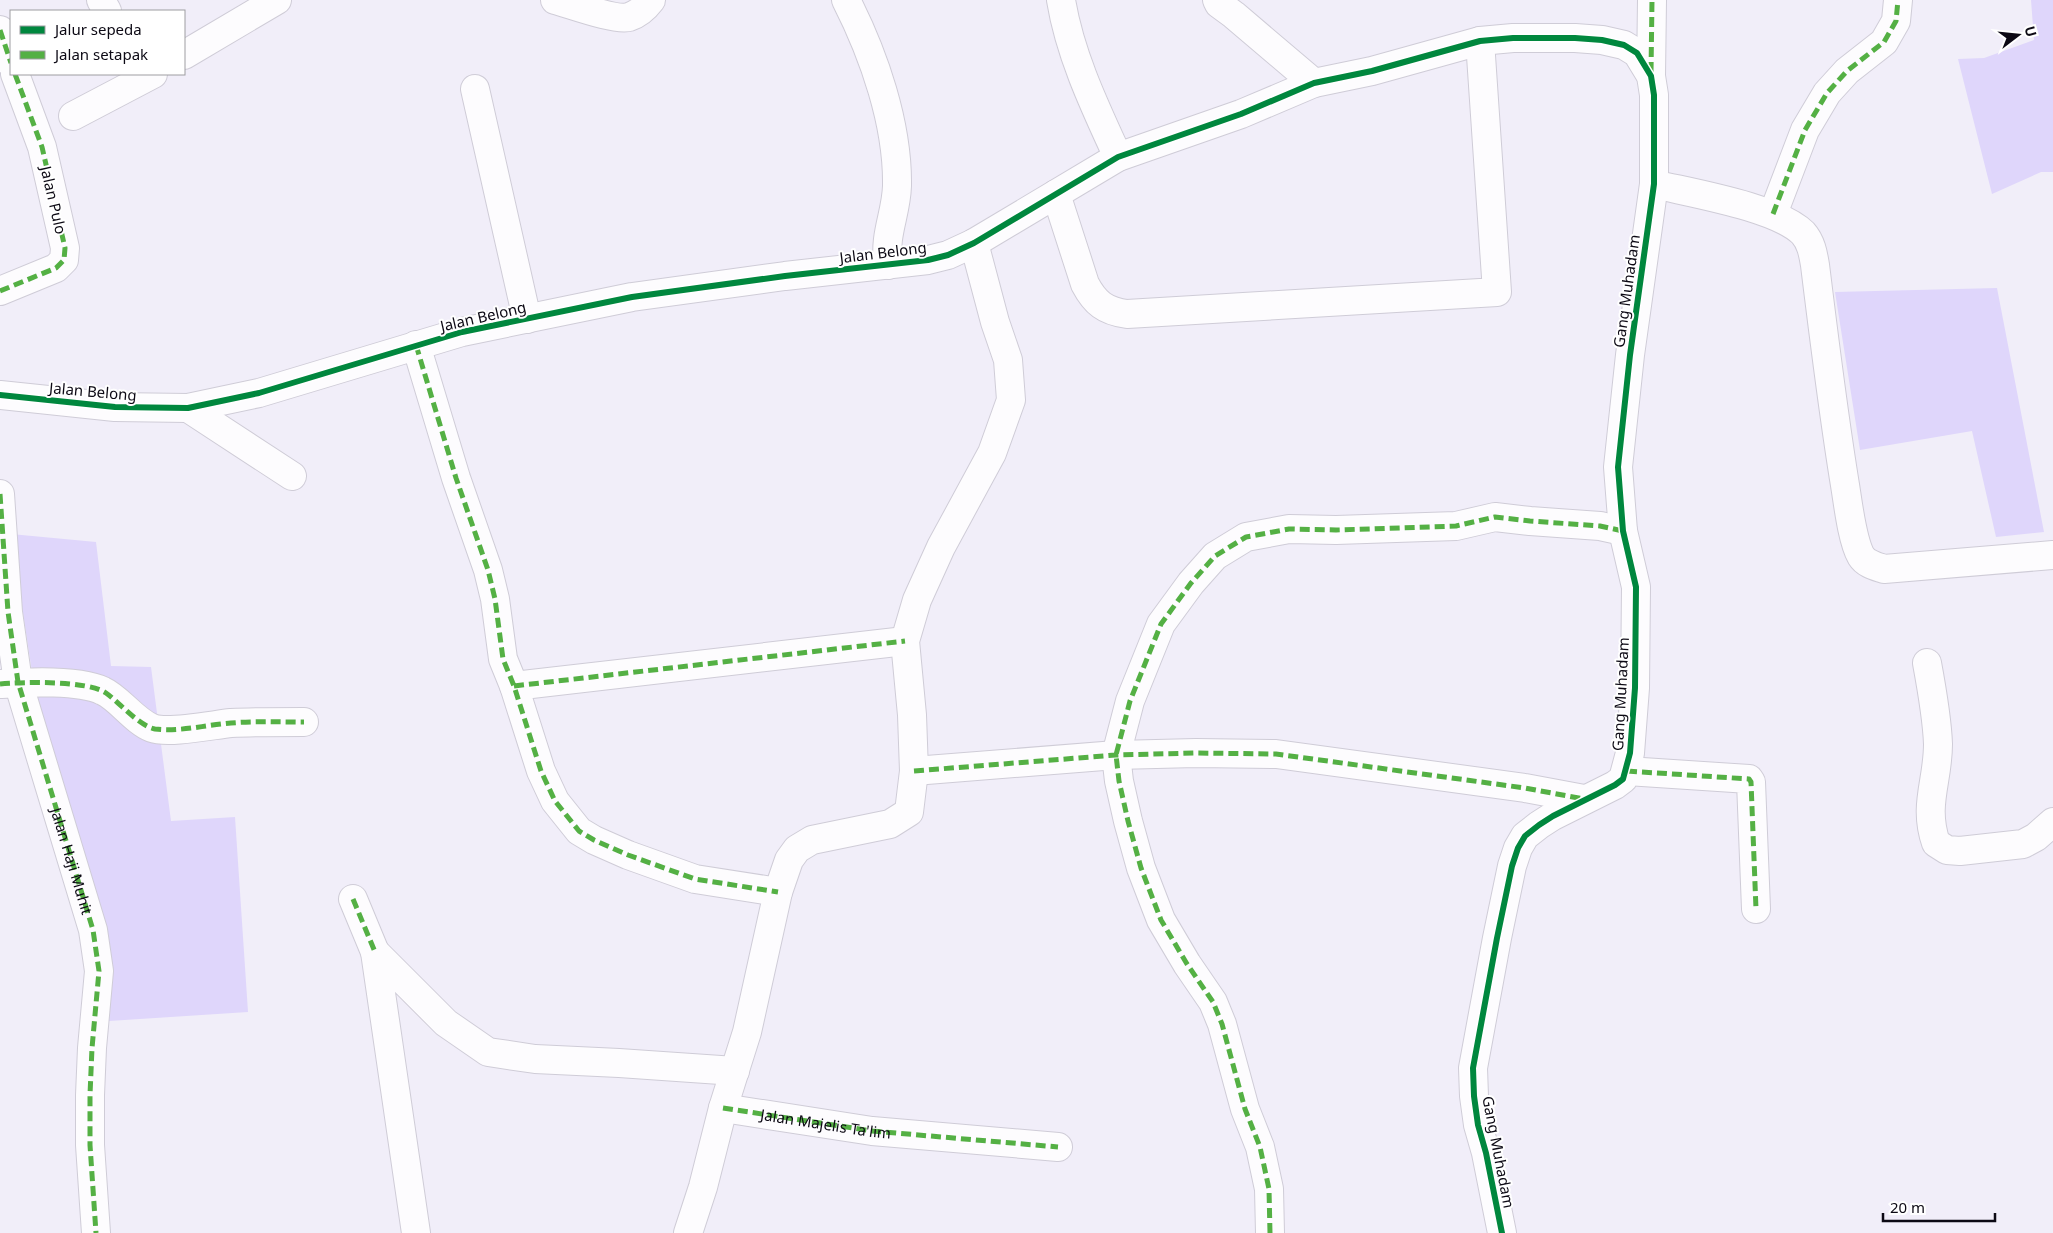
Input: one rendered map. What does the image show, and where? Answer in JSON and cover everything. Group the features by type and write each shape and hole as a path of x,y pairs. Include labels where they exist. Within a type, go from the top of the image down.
{"street":[{"path":"185,54 277,0"},
{"path":"555,0 615,16 628,17 644,9 651,0"},
{"path":"846,0 869,50 894,136 897,157 897,191 888,232 886,249 888,265"},
{"path":"1062,0 1075,52 1089,93 1118,157"},
{"path":"1217,0 1219,4 1314,83"},
{"name":"Gang Muhadam","path":"1502,1233 1486,1153 1478,1126 1473,1068 1505,898 1518,848 1525,836 1539,825 1623,779 1633,726 1636,587 1623,531 1618,466 1631,346 1654,184 1654,95 1651,76 1652,0"},
{"path":"1773,214 1804,130 1827,93 1847,71 1884,42 1896,21 1898,0"},
{"path":"0,30 10,60"},
{"name":"Jalan Belong","path":"0,395 115,406 188,408 259,393 462,332 632,297 686,288 928,260 974,244 1118,157 1241,114 1314,83 1372,71 1480,41 1513,38 1602,40 1624,45 1637,52 1651,76"},
{"path":"1056,194 1084,284 1092,298 1101,307 1114,312 1127,314 1233,309 1497,292 1480,41"},
{"name":"Jalan Pulo","path":"0,291 56,268 64,260 65,248 42,147 15,75"},
{"path":"73,116 144,76"},
{"path":"475,89 527,319"},
{"path":"1654,184 1773,214 1802,233 1813,251 1836,435 1848,505 1857,543 1862,556 1870,565 1884,569 2053,555"},
{"path":"688,1233 703,1187 723,1108 735,1071 759,982 778,892 789,860 796,850 812,840 890,824 909,812 914,771 912,715 905,640 917,600 941,547 992,453 1011,400 1008,360 995,322 974,244"},
{"path":"416,345 456,478 488,570 495,599 503,659 514,686 542,771 555,801 579,831 628,855 695,879 778,892"},
{"path":"188,408 292,476"},
{"name":"Jalan Haji Muhit","path":"0,494 8,612 9,683 93,930 100,971 92,1048 90,1095 90,1145 96,1233"},
{"path":"1270,1233 1269,1189 1260,1147 1245,1109 1222,1024 1213,1002 1187,964 1161,920 1141,868 1119,781 1116,755 1130,701 1161,624 1191,582 1215,556 1246,537 1289,528 1404,529 1456,526 1495,516 1530,521 1600,526 1623,531"},
{"path":"514,686 905,640"},
{"path":"1927,663 1936,718 1938,745 1930,816 1936,843 1947,850 1960,851 2023,844 2036,838 2053,822"},
{"path":"9,683 78,685 104,691 134,717 152,728 172,730 233,723 304,722"},
{"path":"914,771 1116,755 1276,754 1525,788 1584,799"},
{"path":"1626,771 1749,779 1751,782 1756,909"},
{"path":"353,899 375,952 416,1233"},
{"path":"375,952 446,1023 488,1052 535,1059 735,1071"},
{"name":"Jalan Majelis Ta'lim","path":"723,1108 872,1130 1058,1148"}],"shaded area":[{"path":"2031,0 2053,0 2053,172 2041,172 1992,194 1958,59 1984,58 2034,40"},
{"path":"1997,288 2044,532 1996,537 1972,431 1860,450 1835,292"},
{"path":"11,534 96,542 111,666 151,667 171,821 235,817 248,1012 109,1021 103,913 41,731"}],"marked path":[{"path":"1651,72 1652,0"},
{"path":"1773,214 1805,130 1827,93 1847,71 1884,42 1896,21 1898,0"},
{"path":"0,30 10,60"},
{"path":"0,291 56,268 64,260 65,248 42,147 15,75"},
{"path":"416,345 456,478 488,570 495,599 503,659 514,686 541,771 555,801 579,831 628,855 695,879 778,892"},
{"path":"0,494 8,612 18,682 93,930 99,971 90,1095 90,1145 96,1233"},
{"path":"1270,1233 1269,1189 1260,1147 1245,1109 1222,1024 1213,1002 1187,964 1161,920 1141,868 1119,781 1116,755 1130,701 1161,624 1191,583 1215,556 1246,537 1289,529 1336,530 1456,526 1495,517 1600,526 1623,531"},
{"path":"514,686 905,641"},
{"path":"0,684 54,683 97,689 106,693 142,723 155,729 183,729 240,722 304,722"},
{"path":"914,771 1116,755 1276,754 1525,788 1584,799"},
{"path":"1627,771 1749,779 1751,782 1756,909"},
{"path":"353,899 375,952"},
{"path":"723,1108 872,1131 1058,1147"}],"cycle path":[{"path":"0,395 115,407 188,408 259,393 462,332 632,297 785,276 928,260 948,255 974,243 1118,157 1241,114 1314,83 1372,71 1480,41 1513,38 1575,38 1602,40 1624,45 1637,53 1651,76 1654,95 1654,184 1630,355 1618,467 1623,531 1636,587 1635,688 1630,753 1623,779 1539,825 1525,836 1518,848 1512,866 1473,1068 1478,1125 1486,1153 1502,1233"}]}
